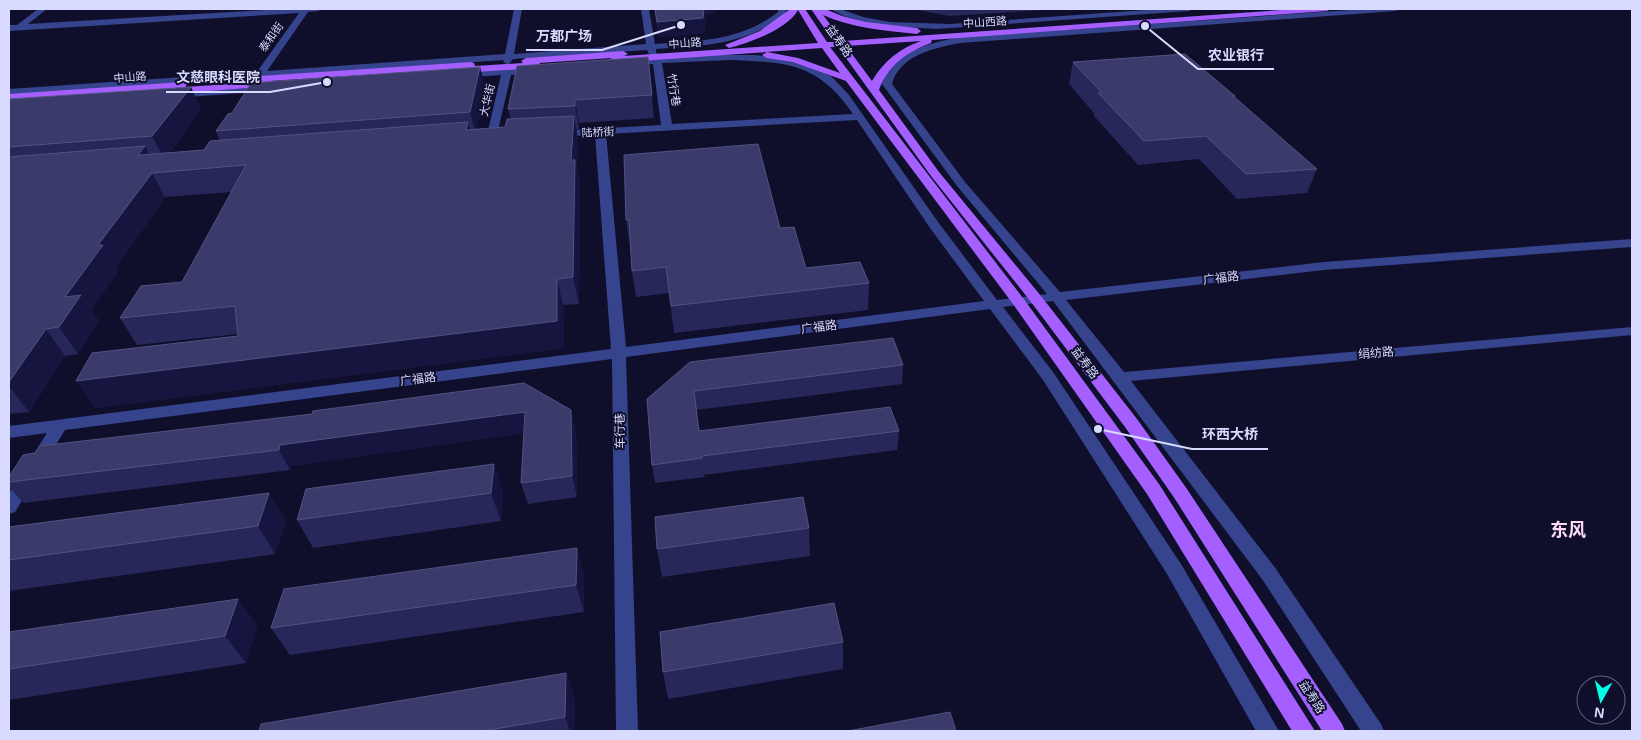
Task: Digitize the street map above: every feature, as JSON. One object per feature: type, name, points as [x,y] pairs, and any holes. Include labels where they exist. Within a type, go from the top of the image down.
[{"type":"main road","points":[[718,49],[756,37],[782,21],[794,9]]},
{"type":"main road","name":"益寿路","points":[[801,9],[874,89],[935,174],[1036,299],[1131,423],[1182,494],[1334,731]]},
{"type":"main road","points":[[817,9],[839,17],[898,30],[934,32]]},
{"type":"main road","name":"益寿路","points":[[817,9],[849,78],[1018,301],[1153,489],[1304,731]]},
{"type":"main road","name":"中山西路","points":[[831,42],[934,32],[1249,9]]},
{"type":"main road","name":"中山西路","points":[[831,42],[944,37],[1327,9]]},
{"type":"main road","points":[[874,89],[876,78],[882,69],[918,44],[944,37]]},
{"type":"main road","name":"中山路","points":[[654,54],[831,42]]},
{"type":"main road","points":[[718,49],[771,56],[804,63],[849,78]]},
{"type":"main road","name":"中山路","points":[[9,97],[253,85]]},
{"type":"main road","name":"中山路","points":[[9,102],[253,85]]},
{"type":"street","points":[[9,35],[13,28],[43,9]]},
{"type":"street","name":"泰和街","points":[[253,85],[306,9]]},
{"type":"street","points":[[13,28],[318,9]]},
{"type":"street","name":"大华街","points":[[491,139],[508,65],[518,9]]},
{"type":"street","name":"竹行巷","points":[[644,9],[667,128]]},
{"type":"street","points":[[9,92],[253,85],[654,54],[737,38],[775,18],[782,13],[782,9]]},
{"type":"street","points":[[834,9],[845,14],[905,26],[942,27],[1190,9]]},
{"type":"street","points":[[1373,731],[1269,574],[1120,377],[1057,297],[961,184],[887,84],[888,76],[893,69],[922,49],[960,40],[1396,9]]},
{"type":"street","points":[[66,103],[253,85],[654,54],[743,57],[791,63],[822,75],[833,82],[934,225],[1048,376],[1174,569],[1268,731]]},
{"type":"street","name":"陆桥街","points":[[541,135],[859,117]]},
{"type":"street","name":"车行巷","points":[[600,131],[618,353],[627,731]]},
{"type":"street","name":"广福路","points":[[9,432],[1018,301],[1324,266],[1632,243]]},
{"type":"street","name":"绢纺路","points":[[1120,377],[1632,331]]},
{"type":"street","points":[[9,507],[60,426]]},
{"type":"building","points":[[655,9],[704,9],[703,18],[657,22]]},
{"type":"building","points":[[1185,54],[1317,169],[1246,174],[1206,136],[1144,141],[1098,93],[1102,93],[1073,62]]},
{"type":"building","points":[[648,57],[652,95],[575,100],[575,106],[508,109],[517,66]]},
{"type":"building","points":[[480,67],[470,112],[216,131],[228,114],[232,113],[251,83]]},
{"type":"building","points":[[191,87],[152,136],[9,147],[9,99]]},
{"type":"building","points":[[574,116],[571,160],[575,160],[573,277],[557,279],[557,321],[76,381],[92,353],[238,336],[235,306],[120,318],[141,286],[182,282],[246,165],[152,173],[98,245],[103,245],[65,297],[81,295],[59,327],[46,329],[9,382],[9,157],[145,146],[138,155],[140,155],[204,150],[210,141],[468,122],[466,130],[505,127],[507,119]]},
{"type":"building","points":[[758,144],[780,228],[794,227],[806,268],[860,262],[869,283],[671,306],[666,267],[632,271],[629,220],[626,220],[624,155]]},
{"type":"building","points":[[893,338],[903,365],[694,391],[699,431],[890,407],[899,431],[702,456],[702,458],[652,465],[647,399],[690,362]]},
{"type":"building","points":[[524,383],[571,410],[572,476],[521,483],[525,412],[280,445],[279,450],[9,482],[9,477],[23,455],[35,453],[40,446],[312,414],[313,411]]},
{"type":"building","points":[[494,464],[491,493],[297,520],[306,489]]},
{"type":"building","points":[[269,493],[258,526],[9,560],[9,527]]},
{"type":"building","points":[[803,497],[809,528],[657,549],[655,517]]},
{"type":"building","points":[[577,548],[576,585],[271,628],[284,589]]},
{"type":"building","points":[[238,599],[225,636],[9,669],[9,632]]},
{"type":"building","points":[[834,603],[843,642],[663,672],[660,632]]},
{"type":"building","points":[[566,673],[565,717],[483,731],[259,731],[261,724]]},
{"type":"building","points":[[950,712],[956,731],[848,731]]},
{"type":"place","name":"万都广场","points":[[681,25]]},
{"type":"place","name":"农业银行","points":[[1145,26]]},
{"type":"place","name":"文慈眼科医院","points":[[327,82]]},
{"type":"place","name":"环西大桥","points":[[1098,429]]},
{"type":"district","name":"东风","points":[[1568,530]]}]
